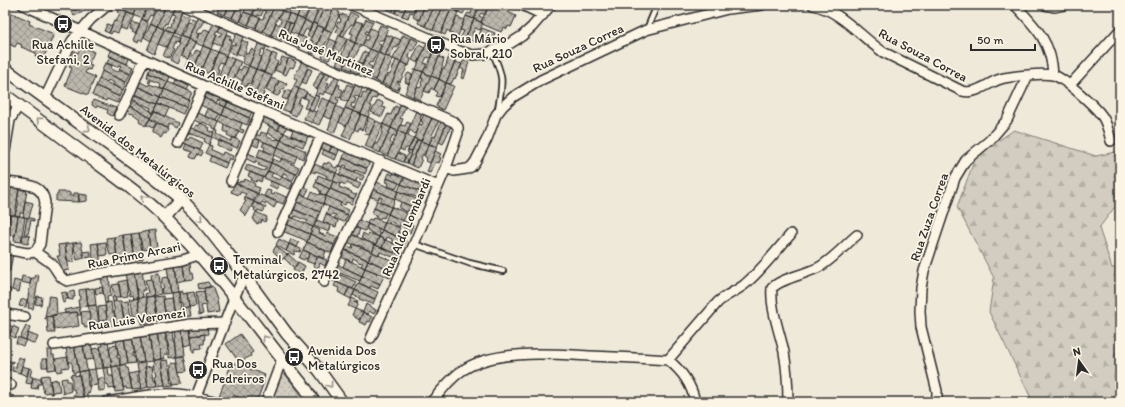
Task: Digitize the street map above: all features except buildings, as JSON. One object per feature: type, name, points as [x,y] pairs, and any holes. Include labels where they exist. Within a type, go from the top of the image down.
[{"type":"street","name":"Rua Achille Stefani","points":[[23,5],[204,86],[438,186]]},
{"type":"street","points":[[46,98],[72,41],[97,8],[108,5]]},
{"type":"street","name":"Rua José Martinez","points":[[184,5],[456,124]]},
{"type":"street","points":[[352,5],[459,51],[474,55],[485,54],[511,43],[522,36],[551,5]]},
{"type":"street","points":[[522,5],[543,15]]},
{"type":"street","name":"Rua Souza Correa","points":[[446,168],[454,171],[462,171],[471,166],[475,162],[487,138],[496,115],[513,97],[534,83],[584,58],[646,30],[728,9],[762,5]]},
{"type":"street","name":"Rua Souza Correa","points":[[813,5],[826,9],[839,16],[883,52],[968,93],[1003,78],[1028,75],[1053,75]]},
{"type":"street","points":[[1015,5],[1038,29],[1046,43],[1052,60],[1053,75],[1070,85],[1102,115],[1107,125],[1111,141]]},
{"type":"street","points":[[1046,5],[1055,7],[1064,5]]},
{"type":"street","points":[[1070,85],[1120,30]]},
{"type":"street","points":[[119,115],[134,85],[144,59]]},
{"type":"street","name":"Avenida dos Metalúrgicos","points":[[5,69],[152,176],[181,199],[203,222],[287,334],[319,370],[342,402]]},
{"type":"street","name":"Rua Zuza Correa","points":[[934,402],[938,397],[922,333],[920,310],[921,288],[924,271],[955,178],[960,168],[966,160],[998,132],[1007,120],[1028,75]]},
{"type":"street","points":[[178,143],[204,86]]},
{"type":"street","points":[[5,95],[116,177],[165,217],[234,298],[306,389],[314,402]]},
{"type":"street","points":[[5,151],[8,120],[18,105]]},
{"type":"street","points":[[230,181],[261,110]]},
{"type":"street","name":"Rua Aldo Lombardi","points":[[370,338],[414,244],[446,168],[458,133],[456,124]]},
{"type":"street","points":[[278,232],[321,136]]},
{"type":"street","points":[[324,282],[381,161]]},
{"type":"street","points":[[5,182],[36,187],[44,197],[45,203],[40,244],[35,252],[28,253],[5,249]]},
{"type":"street","points":[[165,217],[181,199]]},
{"type":"street","points":[[668,360],[718,302],[743,285],[759,271],[791,234]]},
{"type":"street","points":[[788,402],[787,370],[775,316],[771,293],[772,288],[779,283],[821,266],[830,260],[856,234]]},
{"type":"street","name":"Rua Primo Arcari","points":[[35,252],[52,265],[64,280],[75,280],[97,274],[183,260],[198,255]]},
{"type":"street","points":[[196,399],[224,323],[244,276]]},
{"type":"street","points":[[5,314],[25,317]]},
{"type":"street","name":"Rua Luis Veronezi","points":[[54,345],[191,324],[224,323]]},
{"type":"street","points":[[432,402],[445,386],[464,369],[485,360],[523,354],[555,354],[668,360],[681,372],[692,391],[695,402]]},
{"type":"street","points":[[266,402],[282,359]]},
{"type":"street","points":[[106,402],[177,393],[196,399],[218,402]]},
{"type":"lane","points":[[646,30],[657,5]]},
{"type":"lane","points":[[492,51],[502,76],[502,86],[496,115]]},
{"type":"lane","points":[[414,244],[469,263],[503,271]]},
{"type":"green space","points":[[1014,130],[1096,156],[1120,151],[1120,207],[1114,208],[1099,228],[1112,268],[1120,268],[1120,402],[1033,402],[989,312],[994,278],[957,207],[976,156]]},
{"type":"green space","points":[[281,372],[285,374],[306,402],[269,402]]},
{"type":"place","name":"Rua Achille Stefani, 2","points":[[63,24]]},
{"type":"place","name":"Rua Mário Sobral, 210","points":[[436,45]]},
{"type":"place","name":"Terminal Metalúrgicos, 2742","points":[[219,266]]},
{"type":"place","name":"Avenida Dos Metalúrgicos","points":[[294,357]]},
{"type":"place","name":"Rua Dos Pedreiros","points":[[198,370]]}]
